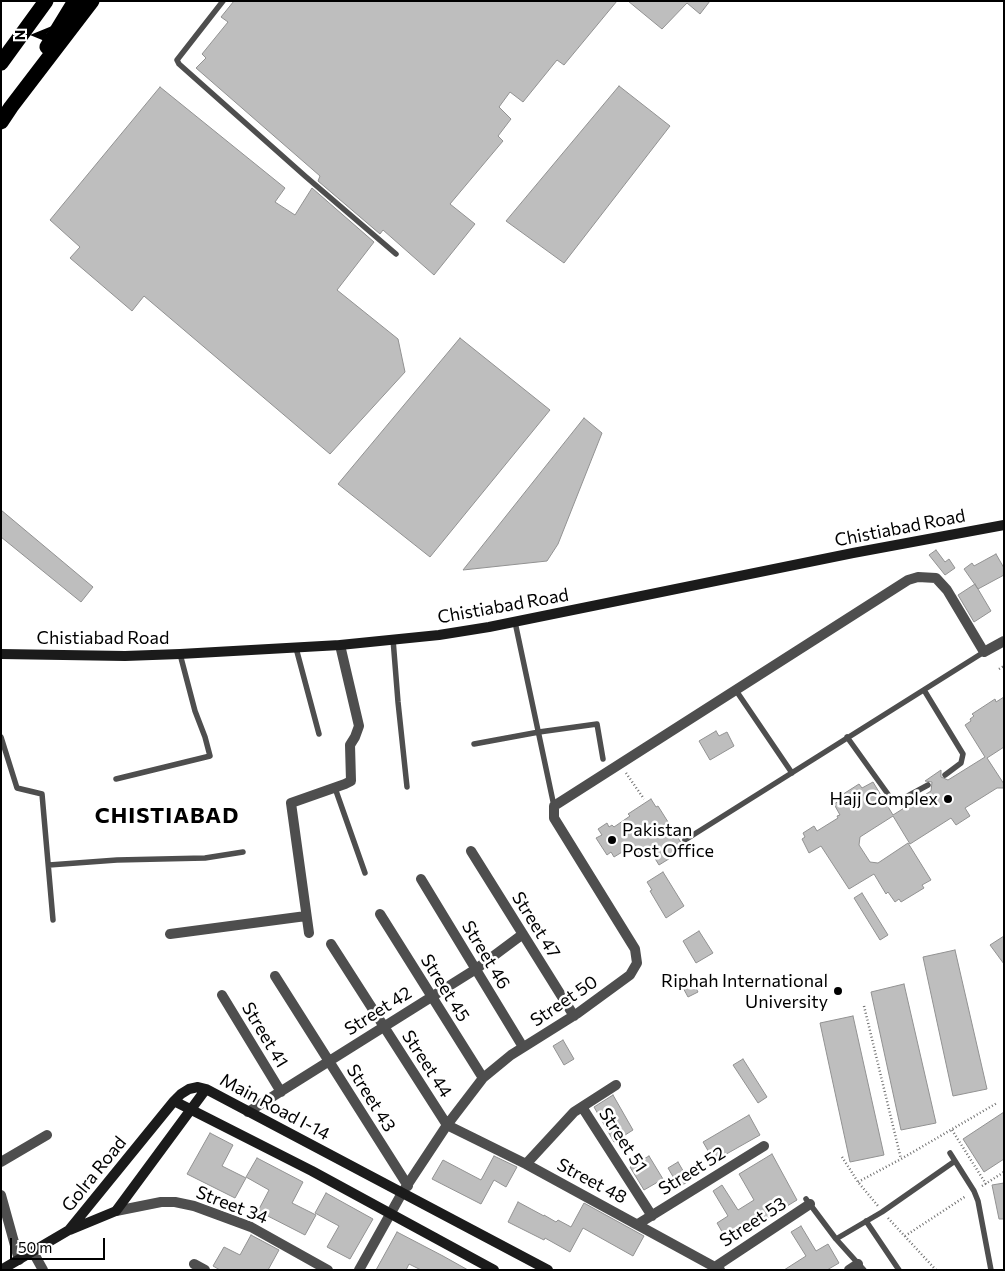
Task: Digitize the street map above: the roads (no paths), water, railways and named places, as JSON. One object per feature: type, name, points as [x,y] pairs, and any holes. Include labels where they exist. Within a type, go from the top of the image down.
[{"type":"highway","points":[[1,63],[37,1]]},
{"type":"highway","points":[[1,63],[46,1]]},
{"type":"highway","points":[[1,122],[75,1]]},
{"type":"highway","points":[[11,107],[92,1]]},
{"type":"main road","name":"Chistiabad Road","points":[[1,654],[124,656],[180,654],[296,648],[440,635],[515,622],[1004,524]]},
{"type":"main road","name":"Main Road I-14","points":[[174,1101],[189,1089],[198,1087],[206,1089],[248,1112],[405,1190],[548,1270]]},
{"type":"main road","points":[[69,1230],[116,1211],[206,1089]]},
{"type":"main road","points":[[174,1101],[312,1171],[494,1270]]},
{"type":"main road","name":"Golra Road","points":[[1,1270],[69,1230],[174,1101]]},
{"type":"street","points":[[554,806],[908,580],[918,577],[936,578],[948,590],[984,652],[1004,641]]},
{"type":"street","points":[[309,933],[291,803],[351,781],[350,744],[356,737],[359,726],[340,644]]},
{"type":"street","name":"Street 50","points":[[359,1270],[390,1214],[447,1124],[483,1078],[511,1055],[574,1016],[630,975],[637,963],[635,949],[554,818],[554,806]]},
{"type":"street","name":"Street 47","points":[[471,851],[574,1016]]},
{"type":"street","name":"Street 46","points":[[421,879],[523,1047]]},
{"type":"street","name":"Street 45","points":[[380,914],[483,1078]]},
{"type":"street","points":[[170,934],[306,916]]},
{"type":"street","name":"Street 42","points":[[248,1112],[476,969],[523,934]]},
{"type":"street","name":"Street 44","points":[[332,944],[383,1027],[447,1124]]},
{"type":"street","name":"Street 43","points":[[275,976],[329,1062],[405,1190]]},
{"type":"street","name":"Street 41","points":[[222,995],[281,1092]]},
{"type":"street","points":[[526,1164],[574,1112],[616,1085]]},
{"type":"street","name":"Street 51","points":[[582,1107],[652,1216]]},
{"type":"street","name":"Street 48","points":[[447,1124],[638,1224],[701,1266],[717,1268]]},
{"type":"street","points":[[1,1162],[47,1135]]},
{"type":"street","name":"Street 52","points":[[638,1224],[764,1146]]},
{"type":"street","points":[[1,1196],[19,1260]]},
{"type":"street","name":"Street 34","points":[[116,1211],[161,1202],[174,1202],[194,1206],[251,1227],[328,1270]]},
{"type":"street","name":"Street 53","points":[[717,1268],[808,1202]]},
{"type":"street","points":[[33,1252],[43,1270]]},
{"type":"street","points":[[194,1264],[204,1270]]},
{"type":"street","points":[[848,1270],[861,1267]]},
{"type":"lane","points":[[223,1],[178,60],[178,64],[396,254]]},
{"type":"lane","points":[[515,622],[554,806]]},
{"type":"lane","points":[[393,640],[407,787]]},
{"type":"lane","points":[[296,648],[319,734]]},
{"type":"lane","points":[[685,840],[984,652]]},
{"type":"lane","points":[[116,779],[210,756],[190,694],[180,654]]},
{"type":"lane","points":[[735,689],[792,773]]},
{"type":"lane","points":[[924,690],[963,754],[961,763],[945,776]]},
{"type":"lane","points":[[474,744],[597,724],[603,759]]},
{"type":"lane","points":[[1,737],[17,788],[42,794],[53,920]]},
{"type":"lane","points":[[847,737],[890,798],[899,800],[928,785]]},
{"type":"lane","points":[[335,788],[365,872]]},
{"type":"lane","points":[[49,865],[117,860],[205,858],[243,852]]},
{"type":"lane","points":[[950,1152],[978,1201],[991,1270]]},
{"type":"lane","points":[[836,1239],[882,1212],[955,1161]]},
{"type":"lane","points":[[808,1202],[836,1239],[861,1267]]},
{"type":"lane","points":[[866,1221],[899,1270]]},
{"type":"place","name":"Hajj Complex","points":[[948,799]]},
{"type":"place","name":"Pakistan Post Office","points":[[612,840]]},
{"type":"place","name":"Riphah International University","points":[[838,991]]},
{"type":"district","name":"CHISTIABAD","points":[[167,816]]}]
